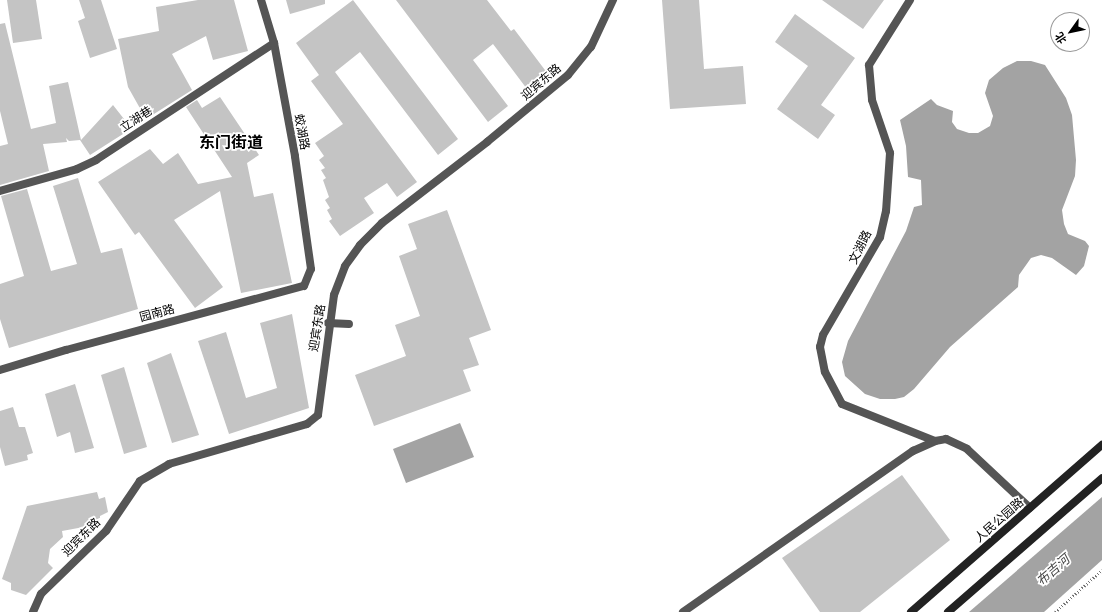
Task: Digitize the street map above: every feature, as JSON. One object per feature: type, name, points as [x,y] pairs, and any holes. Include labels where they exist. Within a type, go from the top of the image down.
[{"type":"main road","name":"人民公园路","points":[[911,612],[1102,445]]},
{"type":"main road","points":[[948,612],[1102,478]]},
{"type":"street","name":"蛟湖路","points":[[261,0],[274,43],[295,156],[312,270]]},
{"type":"street","name":"迎宾东路","points":[[33,612],[41,594],[106,531],[140,481],[169,464],[308,424],[318,415],[328,323],[334,295],[345,266],[360,245],[382,223],[487,142],[568,75],[591,47],[612,0]]},
{"type":"street","name":"文湖路","points":[[910,0],[869,65],[872,100],[890,153],[886,211],[880,237],[823,335],[820,347],[825,372],[842,404],[935,441]]},
{"type":"street","name":"立湖巷","points":[[0,191],[77,169],[96,160],[274,43]]},
{"type":"street","name":"园南路","points":[[0,370],[66,350],[304,286],[312,270]]},
{"type":"street","points":[[328,323],[349,324]]},
{"type":"street","points":[[683,612],[913,451],[935,441],[946,439],[967,449],[1030,508]]},
{"type":"path","points":[[1055,612],[1102,570]]},
{"type":"water","points":[[1017,61],[1031,61],[1045,65],[1066,98],[1072,115],[1076,160],[1075,176],[1062,210],[1064,224],[1068,234],[1085,241],[1089,246],[1084,266],[1076,275],[1052,258],[1041,255],[1031,258],[1019,275],[1018,287],[950,347],[914,389],[904,397],[895,399],[880,399],[865,394],[845,376],[842,362],[848,341],[906,231],[914,207],[922,205],[921,180],[908,177],[906,146],[900,120],[931,99],[937,105],[953,111],[952,122],[957,129],[969,133],[978,133],[990,126],[993,116],[985,93],[989,80],[1003,68]]},
{"type":"water","points":[[460,423],[474,457],[406,483],[393,449]]},
{"type":"water","name":"布吉河","points":[[1102,497],[1102,560],[1044,612],[969,612]]},
{"type":"building","points":[[7,0],[36,0],[42,39],[13,43]]},
{"type":"building","points":[[79,0],[101,0],[117,49],[90,58],[78,21],[85,18]]},
{"type":"building","points":[[198,0],[234,0],[248,51],[213,60],[206,36],[172,54],[192,90],[146,119],[128,87],[118,39],[159,31],[156,7]]},
{"type":"building","points":[[286,0],[325,0],[325,4],[290,14]]},
{"type":"building","points":[[353,0],[458,139],[438,155],[360,52],[335,72],[417,182],[397,197],[387,183],[364,198],[374,213],[340,236],[329,221],[332,219],[327,210],[330,208],[325,200],[329,197],[323,180],[326,178],[321,170],[325,168],[319,160],[324,156],[315,143],[343,124],[311,81],[319,75],[296,43]]},
{"type":"building","points":[[396,0],[487,0],[511,31],[514,29],[551,78],[530,93],[493,44],[473,60],[508,106],[488,122]]},
{"type":"building","points":[[662,0],[699,0],[704,69],[743,66],[746,104],[670,109]]},
{"type":"building","points":[[822,0],[884,0],[863,29]]},
{"type":"building","points":[[795,14],[855,58],[821,105],[835,115],[818,139],[777,109],[808,66],[775,42]]},
{"type":"building","points":[[5,23],[31,129],[56,123],[49,86],[68,82],[81,140],[113,105],[124,119],[119,124],[123,134],[90,155],[80,140],[69,141],[66,138],[67,142],[43,144],[49,171],[0,185],[0,146],[8,144],[0,111],[0,24]]},
{"type":"building","points":[[220,97],[259,155],[247,163],[254,197],[273,193],[292,283],[241,293],[220,191],[174,220],[223,287],[195,308],[139,232],[135,235],[98,182],[150,149],[163,164],[178,153],[198,184],[232,177],[186,107],[197,100],[202,108]]},
{"type":"building","points":[[78,178],[101,253],[122,248],[138,309],[9,348],[0,319],[0,284],[24,276],[1,196],[27,189],[51,271],[77,264],[53,186]]},
{"type":"building","points":[[447,210],[491,330],[469,338],[479,365],[463,370],[471,391],[374,426],[355,375],[406,356],[395,325],[420,316],[399,256],[417,249],[408,224]]},
{"type":"building","points":[[292,314],[309,408],[229,434],[198,341],[226,332],[246,398],[277,388],[260,323]]},
{"type":"building","points":[[171,353],[199,435],[172,443],[147,363]]},
{"type":"building","points":[[124,367],[147,447],[124,454],[101,375]]},
{"type":"building","points":[[75,384],[94,448],[75,453],[70,432],[57,437],[45,394]]},
{"type":"building","points":[[13,407],[19,427],[25,427],[33,453],[27,455],[28,460],[5,466],[0,447],[0,411]]},
{"type":"building","points":[[902,475],[950,540],[860,612],[820,612],[782,558]]},
{"type":"building","points":[[97,492],[99,499],[105,497],[108,512],[100,516],[100,524],[62,531],[63,537],[50,549],[48,563],[53,568],[26,595],[11,590],[11,583],[2,579],[27,506]]},
{"type":"district","name":"东门街道","points":[[231,142]]}]
